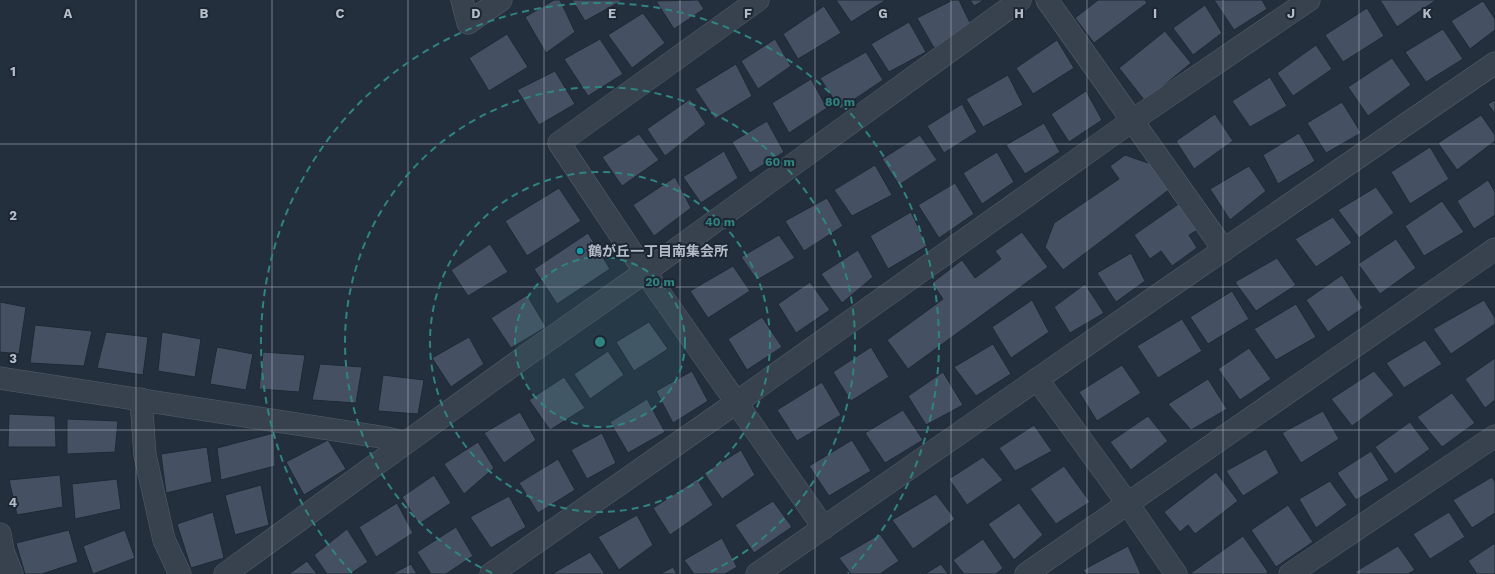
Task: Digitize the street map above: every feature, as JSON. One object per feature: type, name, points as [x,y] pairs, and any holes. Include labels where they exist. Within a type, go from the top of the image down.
[{"type":"street","points":[[462,0],[468,23],[501,0]]},
{"type":"street","points":[[758,0],[559,143],[645,272],[824,528]]},
{"type":"street","points":[[225,574],[1020,0]]},
{"type":"street","points":[[1047,0],[1224,250]]},
{"type":"street","points":[[492,574],[737,402],[1133,120],[1309,0]]},
{"type":"street","points":[[757,574],[1037,379],[1495,64]]},
{"type":"street","points":[[1026,574],[1495,249]]},
{"type":"street","points":[[0,378],[387,438],[405,443]]},
{"type":"street","points":[[1037,379],[1128,504],[1176,574]]},
{"type":"street","points":[[141,400],[145,455],[150,478],[164,540],[180,574]]},
{"type":"street","points":[[1290,574],[1495,436]]},
{"type":"street","points":[[0,534],[3,551],[12,574]]},
{"type":"building","points":[[554,0],[560,0],[575,32],[546,53],[525,17]]},
{"type":"building","points":[[572,0],[623,0],[585,21]]},
{"type":"building","points":[[698,0],[704,9],[674,29],[656,1]]},
{"type":"building","points":[[836,0],[886,0],[851,22]]},
{"type":"building","points":[[953,0],[959,0],[973,29],[934,48],[917,18]]},
{"type":"building","points":[[970,0],[984,0],[974,6]]},
{"type":"building","points":[[1098,0],[1145,0],[1147,3],[1094,43],[1075,18]]},
{"type":"building","points":[[1214,0],[1262,0],[1267,9],[1234,30]]},
{"type":"building","points":[[1380,0],[1436,0],[1397,27]]},
{"type":"building","points":[[1483,1],[1495,19],[1495,30],[1470,49],[1451,21]]},
{"type":"building","points":[[1205,5],[1222,33],[1193,55],[1173,28]]},
{"type":"building","points":[[824,6],[841,33],[798,59],[783,34]]},
{"type":"building","points":[[1367,8],[1384,36],[1343,62],[1325,35]]},
{"type":"building","points":[[643,13],[665,43],[632,68],[608,35]]},
{"type":"building","points":[[909,22],[926,52],[889,72],[871,44]]},
{"type":"building","points":[[1443,29],[1463,59],[1426,82],[1405,52]]},
{"type":"building","points":[[1165,31],[1191,63],[1145,101],[1119,68]]},
{"type":"building","points":[[507,34],[528,67],[489,91],[469,58]]},
{"type":"building","points":[[600,39],[623,74],[588,96],[564,59]]},
{"type":"building","points":[[775,39],[791,66],[758,89],[741,61]]},
{"type":"building","points":[[1057,40],[1074,68],[1033,94],[1016,68]]},
{"type":"building","points":[[1316,45],[1332,69],[1293,96],[1277,73]]},
{"type":"building","points":[[866,52],[883,80],[840,109],[820,78]]},
{"type":"building","points":[[1392,58],[1411,85],[1368,116],[1348,87]]},
{"type":"building","points":[[736,64],[752,96],[715,119],[695,89]]},
{"type":"building","points":[[555,71],[575,104],[539,125],[517,90]]},
{"type":"building","points":[[1008,75],[1023,105],[983,127],[966,99]]},
{"type":"building","points":[[1270,77],[1287,106],[1250,127],[1232,101]]},
{"type":"building","points":[[811,79],[827,108],[789,133],[772,103]]},
{"type":"building","points":[[1086,91],[1102,120],[1069,142],[1051,114]]},
{"type":"building","points":[[690,99],[706,124],[665,156],[647,129]]},
{"type":"building","points":[[1495,100],[1495,114],[1488,104]]},
{"type":"building","points":[[1342,102],[1361,133],[1326,153],[1307,123]]},
{"type":"building","points":[[962,104],[977,132],[944,153],[927,126]]},
{"type":"building","points":[[1215,114],[1233,141],[1194,169],[1176,141]]},
{"type":"building","points":[[1481,115],[1495,135],[1495,141],[1457,170],[1438,143]]},
{"type":"building","points":[[767,121],[784,152],[750,173],[732,142]]},
{"type":"building","points":[[1044,123],[1060,152],[1025,174],[1006,145]]},
{"type":"building","points":[[1299,133],[1315,161],[1278,184],[1263,155]]},
{"type":"building","points":[[639,134],[659,160],[622,186],[602,157]]},
{"type":"building","points":[[920,135],[937,160],[899,185],[882,159]]},
{"type":"building","points":[[1430,147],[1449,179],[1410,204],[1391,172]]},
{"type":"building","points":[[724,151],[738,178],[701,203],[683,177]]},
{"type":"building","points":[[997,152],[1014,182],[982,204],[963,173]]},
{"type":"building","points":[[1125,155],[1151,164],[1170,189],[1063,270],[1045,247],[1054,223],[1119,179],[1110,166]]},
{"type":"building","points":[[875,165],[892,195],[852,216],[834,190]]},
{"type":"building","points":[[1249,166],[1266,191],[1230,220],[1210,189]]},
{"type":"building","points":[[675,177],[691,208],[654,236],[633,205]]},
{"type":"building","points":[[1488,180],[1495,192],[1495,215],[1474,229],[1457,201]]},
{"type":"building","points":[[955,183],[974,214],[939,238],[918,205]]},
{"type":"building","points":[[1376,187],[1394,213],[1359,238],[1338,210]]},
{"type":"building","points":[[559,188],[581,221],[527,256],[505,221]]},
{"type":"building","points":[[827,198],[843,226],[804,251],[785,221]]},
{"type":"building","points":[[1442,201],[1464,232],[1424,256],[1405,226]]},
{"type":"building","points":[[1180,203],[1199,229],[1189,235],[1197,248],[1172,266],[1161,251],[1150,259],[1134,235]]},
{"type":"building","points":[[911,212],[927,246],[888,269],[870,236]]},
{"type":"building","points":[[1333,217],[1352,243],[1316,267],[1295,239]]},
{"type":"building","points":[[1022,232],[1048,267],[908,369],[887,340],[943,299],[932,283],[962,260],[975,278],[1001,259],[995,251]]},
{"type":"building","name":"鶴が丘一丁目南集会所","points":[[588,233],[610,269],[557,304],[534,269]]},
{"type":"building","points":[[779,235],[795,258],[757,280],[741,257]]},
{"type":"building","points":[[1396,239],[1416,268],[1380,294],[1358,264]]},
{"type":"building","points":[[490,244],[508,272],[468,296],[451,270]]},
{"type":"building","points":[[858,250],[873,277],[842,303],[821,274]]},
{"type":"building","points":[[1131,253],[1145,281],[1116,302],[1097,273]]},
{"type":"building","points":[[1277,258],[1296,285],[1256,311],[1235,282]]},
{"type":"building","points":[[733,266],[750,291],[708,318],[690,291]]},
{"type":"building","points":[[1342,275],[1363,308],[1328,332],[1306,300]]},
{"type":"building","points":[[810,282],[830,310],[796,333],[778,304]]},
{"type":"building","points":[[1085,284],[1104,313],[1070,333],[1054,307]]},
{"type":"building","points":[[1232,291],[1249,319],[1208,344],[1190,317]]},
{"type":"building","points":[[527,295],[546,327],[511,348],[491,318]]},
{"type":"building","points":[[1032,300],[1049,332],[1011,358],[992,327]]},
{"type":"building","points":[[1484,300],[1495,318],[1495,324],[1451,354],[1433,329]]},
{"type":"building","points":[[0,302],[26,307],[19,354],[0,352]]},
{"type":"building","points":[[1296,304],[1316,337],[1276,360],[1254,329]]},
{"type":"building","points":[[762,317],[782,347],[747,370],[728,339]]},
{"type":"building","points":[[1182,319],[1202,351],[1158,378],[1137,346]]},
{"type":"building","points":[[649,322],[668,349],[634,371],[616,342]]},
{"type":"building","points":[[35,325],[92,331],[84,366],[30,363]]},
{"type":"building","points":[[106,332],[148,337],[143,375],[97,368]]},
{"type":"building","points":[[162,332],[201,339],[195,377],[158,371]]},
{"type":"building","points":[[469,337],[484,364],[451,387],[432,358]]},
{"type":"building","points":[[1425,340],[1442,364],[1404,388],[1386,363]]},
{"type":"building","points":[[993,344],[1011,374],[976,396],[954,367]]},
{"type":"building","points":[[217,347],[253,354],[246,390],[210,384]]},
{"type":"building","points":[[871,347],[889,377],[851,401],[833,372]]},
{"type":"building","points":[[1249,348],[1271,379],[1240,400],[1218,369]]},
{"type":"building","points":[[608,351],[624,375],[590,399],[574,374]]},
{"type":"building","points":[[263,352],[305,355],[299,392],[259,389]]},
{"type":"building","points":[[1495,358],[1495,400],[1485,408],[1465,379]]},
{"type":"building","points":[[320,364],[362,367],[356,403],[312,400]]},
{"type":"building","points":[[1122,365],[1141,393],[1097,421],[1079,392]]},
{"type":"building","points":[[692,371],[708,401],[673,423],[656,391]]},
{"type":"building","points":[[1374,371],[1394,395],[1352,426],[1331,399]]},
{"type":"building","points":[[943,372],[963,405],[926,425],[908,396]]},
{"type":"building","points":[[383,375],[424,380],[418,414],[378,411]]},
{"type":"building","points":[[564,377],[585,408],[550,430],[529,400]]},
{"type":"building","points":[[1208,379],[1227,409],[1191,430],[1168,404]]},
{"type":"building","points":[[822,382],[841,415],[797,441],[777,410]]},
{"type":"building","points":[[1452,393],[1475,423],[1442,447],[1417,417]]},
{"type":"building","points":[[647,399],[665,432],[628,453],[610,422]]},
{"type":"building","points":[[903,410],[923,440],[885,463],[865,433]]},
{"type":"building","points":[[1323,411],[1339,439],[1301,463],[1282,433]]},
{"type":"building","points":[[520,412],[536,440],[504,463],[484,433]]},
{"type":"building","points":[[9,414],[55,416],[56,447],[8,447]]},
{"type":"building","points":[[1148,416],[1168,441],[1131,470],[1110,442]]},
{"type":"building","points":[[67,419],[118,421],[115,452],[67,454]]},
{"type":"building","points":[[1410,422],[1430,449],[1395,474],[1375,447]]},
{"type":"building","points":[[1034,425],[1052,451],[1015,471],[999,448]]},
{"type":"building","points":[[274,433],[275,466],[221,480],[217,448]]},
{"type":"building","points":[[602,433],[616,463],[587,479],[571,450]]},
{"type":"building","points":[[328,440],[346,469],[304,495],[286,462]]},
{"type":"building","points":[[852,440],[871,471],[829,496],[809,466]]},
{"type":"building","points":[[478,442],[494,468],[464,494],[444,464]]},
{"type":"building","points":[[207,447],[212,482],[166,493],[161,454]]},
{"type":"building","points":[[1266,449],[1279,473],[1243,496],[1226,471]]},
{"type":"building","points":[[741,450],[755,475],[722,499],[704,473]]},
{"type":"building","points":[[1371,451],[1389,480],[1356,500],[1337,473]]},
{"type":"building","points":[[983,457],[1003,480],[967,505],[949,479]]},
{"type":"building","points":[[558,459],[575,490],[538,513],[519,483]]},
{"type":"building","points":[[1064,466],[1090,502],[1056,524],[1030,489]]},
{"type":"building","points":[[1216,472],[1238,501],[1195,534],[1188,525],[1180,532],[1164,512]]},
{"type":"building","points":[[60,475],[63,507],[17,515],[9,480]]},
{"type":"building","points":[[434,475],[451,503],[419,524],[402,497]]},
{"type":"building","points":[[1492,477],[1495,482],[1495,513],[1472,528],[1453,500]]},
{"type":"building","points":[[117,479],[121,509],[75,519],[72,484]]},
{"type":"building","points":[[697,479],[713,505],[670,535],[653,508]]},
{"type":"building","points":[[1330,481],[1347,505],[1316,528],[1299,499]]},
{"type":"building","points":[[261,485],[269,525],[235,535],[225,495]]},
{"type":"building","points":[[936,494],[955,519],[913,549],[892,520]]},
{"type":"building","points":[[509,496],[526,527],[491,548],[470,517]]},
{"type":"building","points":[[773,501],[792,527],[754,553],[735,525]]},
{"type":"building","points":[[397,503],[413,533],[376,557],[359,527]]},
{"type":"building","points":[[1019,503],[1043,535],[1014,560],[988,524]]},
{"type":"building","points":[[1288,505],[1313,542],[1276,567],[1251,530]]},
{"type":"building","points":[[213,512],[224,558],[191,568],[177,524]]},
{"type":"building","points":[[1449,512],[1465,537],[1430,559],[1413,534]]},
{"type":"building","points":[[637,515],[653,545],[619,570],[598,537]]},
{"type":"building","points":[[456,527],[473,556],[446,574],[431,574],[417,552]]},
{"type":"building","points":[[347,529],[368,562],[350,574],[327,574],[314,555]]},
{"type":"building","points":[[69,530],[78,562],[42,574],[25,574],[16,543]]},
{"type":"building","points":[[125,530],[135,558],[93,574],[83,546]]},
{"type":"building","points":[[880,534],[899,561],[880,574],[851,574],[839,558]]},
{"type":"building","points":[[1243,536],[1268,572],[1266,574],[1191,574],[1191,573]]},
{"type":"building","points":[[722,538],[737,567],[725,574],[694,574],[684,560]]},
{"type":"building","points":[[983,539],[1003,568],[996,574],[964,574],[953,560]]},
{"type":"building","points":[[1495,543],[1495,574],[1477,574],[1468,561]]},
{"type":"building","points":[[1128,546],[1141,574],[1086,574],[1083,570]]},
{"type":"building","points":[[1398,546],[1415,570],[1408,574],[1357,574],[1355,572]]},
{"type":"building","points":[[590,552],[605,574],[552,574]]},
{"type":"building","points":[[307,561],[317,574],[289,574]]},
{"type":"building","points":[[411,564],[417,574],[392,574]]},
{"type":"building","points":[[941,564],[948,574],[925,574]]},
{"type":"building","points":[[673,567],[677,574],[660,574]]},
{"type":"place","name":"鶴が丘一丁目南集会所","points":[[580,251]]}]
